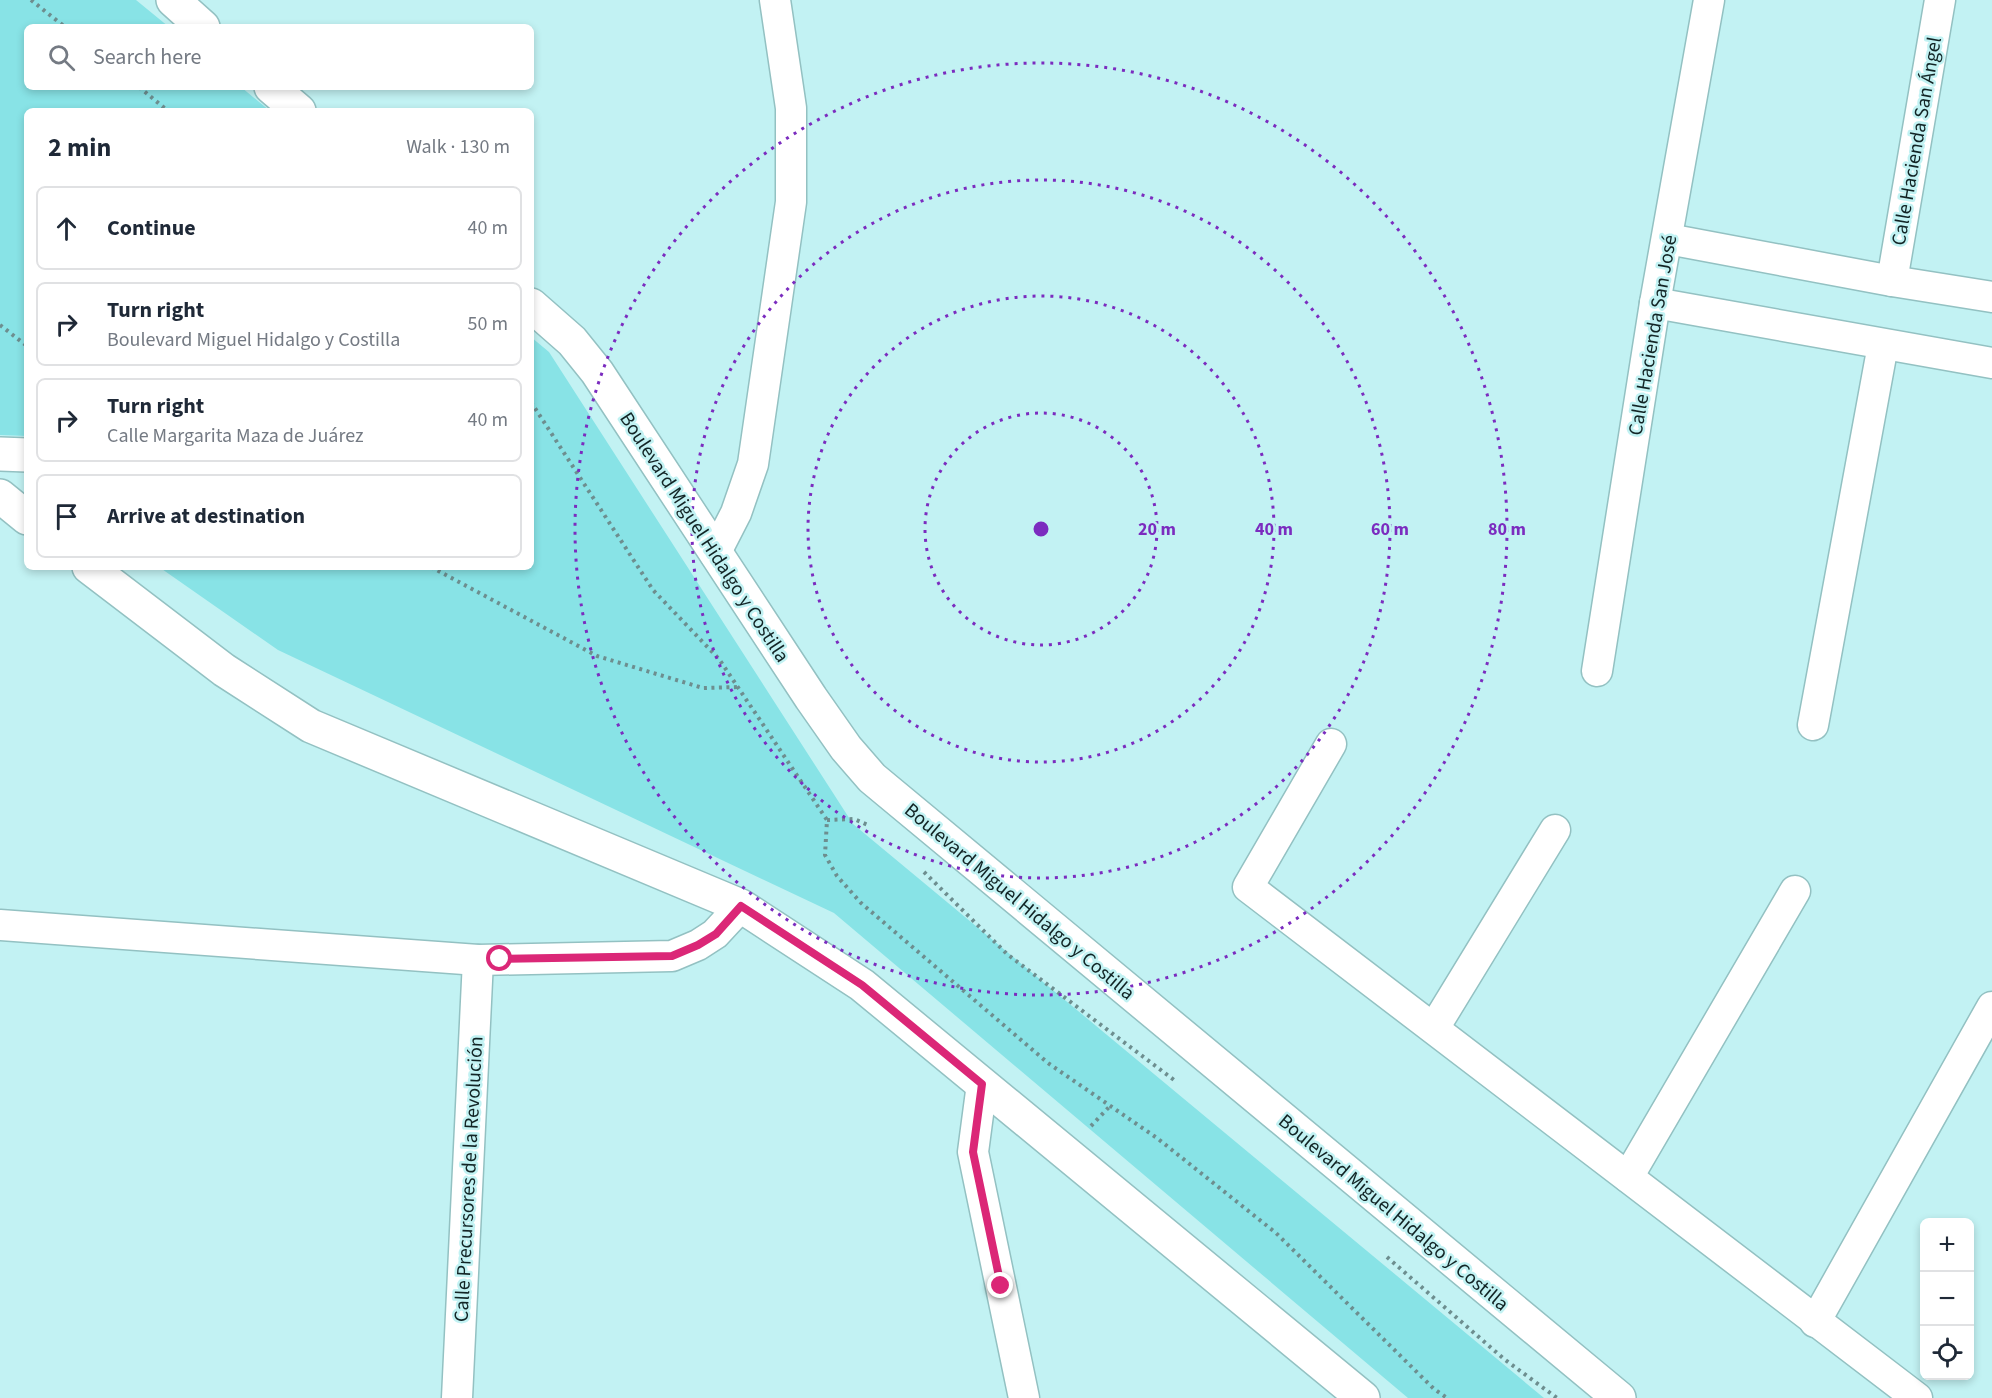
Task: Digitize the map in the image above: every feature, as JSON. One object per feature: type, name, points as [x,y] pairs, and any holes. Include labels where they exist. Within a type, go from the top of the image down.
[{"type":"street","points":[[173,0],[200,24]]},
{"type":"street","points":[[715,554],[736,513],[753,464],[791,202],[791,108],[775,0]]},
{"type":"street","name":"Calle Hacienda San José","points":[[1598,671],[1655,303],[1709,0]]},
{"type":"street","name":"Calle Hacienda San Ángel","points":[[1892,281],[1940,0]]},
{"type":"street","points":[[1668,239],[1892,281],[1992,297]]},
{"type":"street","points":[[1655,303],[1992,363]]},
{"type":"street","name":"Boulevard Miguel Hidalgo y Costilla","points":[[534,308],[572,341],[597,372],[811,698],[846,748],[872,778],[1619,1398]]},
{"type":"street","points":[[1813,725],[1883,345]]},
{"type":"street","points":[[0,454],[24,455]]},
{"type":"street","points":[[0,496],[24,516]]},
{"type":"street","points":[[93,570],[224,670],[311,726],[741,906],[862,985],[1363,1398]]},
{"type":"street","points":[[1331,744],[1248,887],[1917,1398]]},
{"type":"street","points":[[1434,1028],[1556,830]]},
{"type":"street","points":[[1628,1177],[1795,891]]},
{"type":"street","points":[[0,925],[478,960],[672,956],[716,934],[741,906]]},
{"type":"street","name":"Calle Precursores de la Revolución","points":[[457,1398],[478,960]]},
{"type":"street","points":[[1815,1322],[1992,1007]]},
{"type":"street","points":[[982,1084],[973,1152],[1024,1398]]},
{"type":"path","points":[[31,0],[61,24]]},
{"type":"path","points":[[143,90],[164,108]]},
{"type":"path","points":[[0,325],[24,344]]},
{"type":"path","points":[[534,407],[653,590],[719,659],[827,820],[825,855],[837,876],[861,903],[1048,1063],[1157,1138],[1276,1233],[1426,1381],[1447,1398]]},
{"type":"path","points":[[437,570],[597,656],[703,688],[739,687]]},
{"type":"path","points":[[827,820],[854,819],[876,831]]},
{"type":"path","points":[[920,869],[1007,954],[1180,1084]]},
{"type":"path","points":[[1383,1254],[1504,1359],[1557,1398]]},
{"type":"shaded area","points":[[0,0],[136,0],[165,24],[24,24],[24,90],[245,90],[266,108],[24,108],[24,436],[0,435]]},
{"type":"shaded area","points":[[534,340],[549,352],[853,824],[1544,1398],[1408,1398],[834,913],[278,650],[163,570],[534,570]]},
{"type":"route","points":[[500,959],[672,956],[716,934],[741,906],[862,985],[982,1084],[973,1152],[1001,1286]]}]
